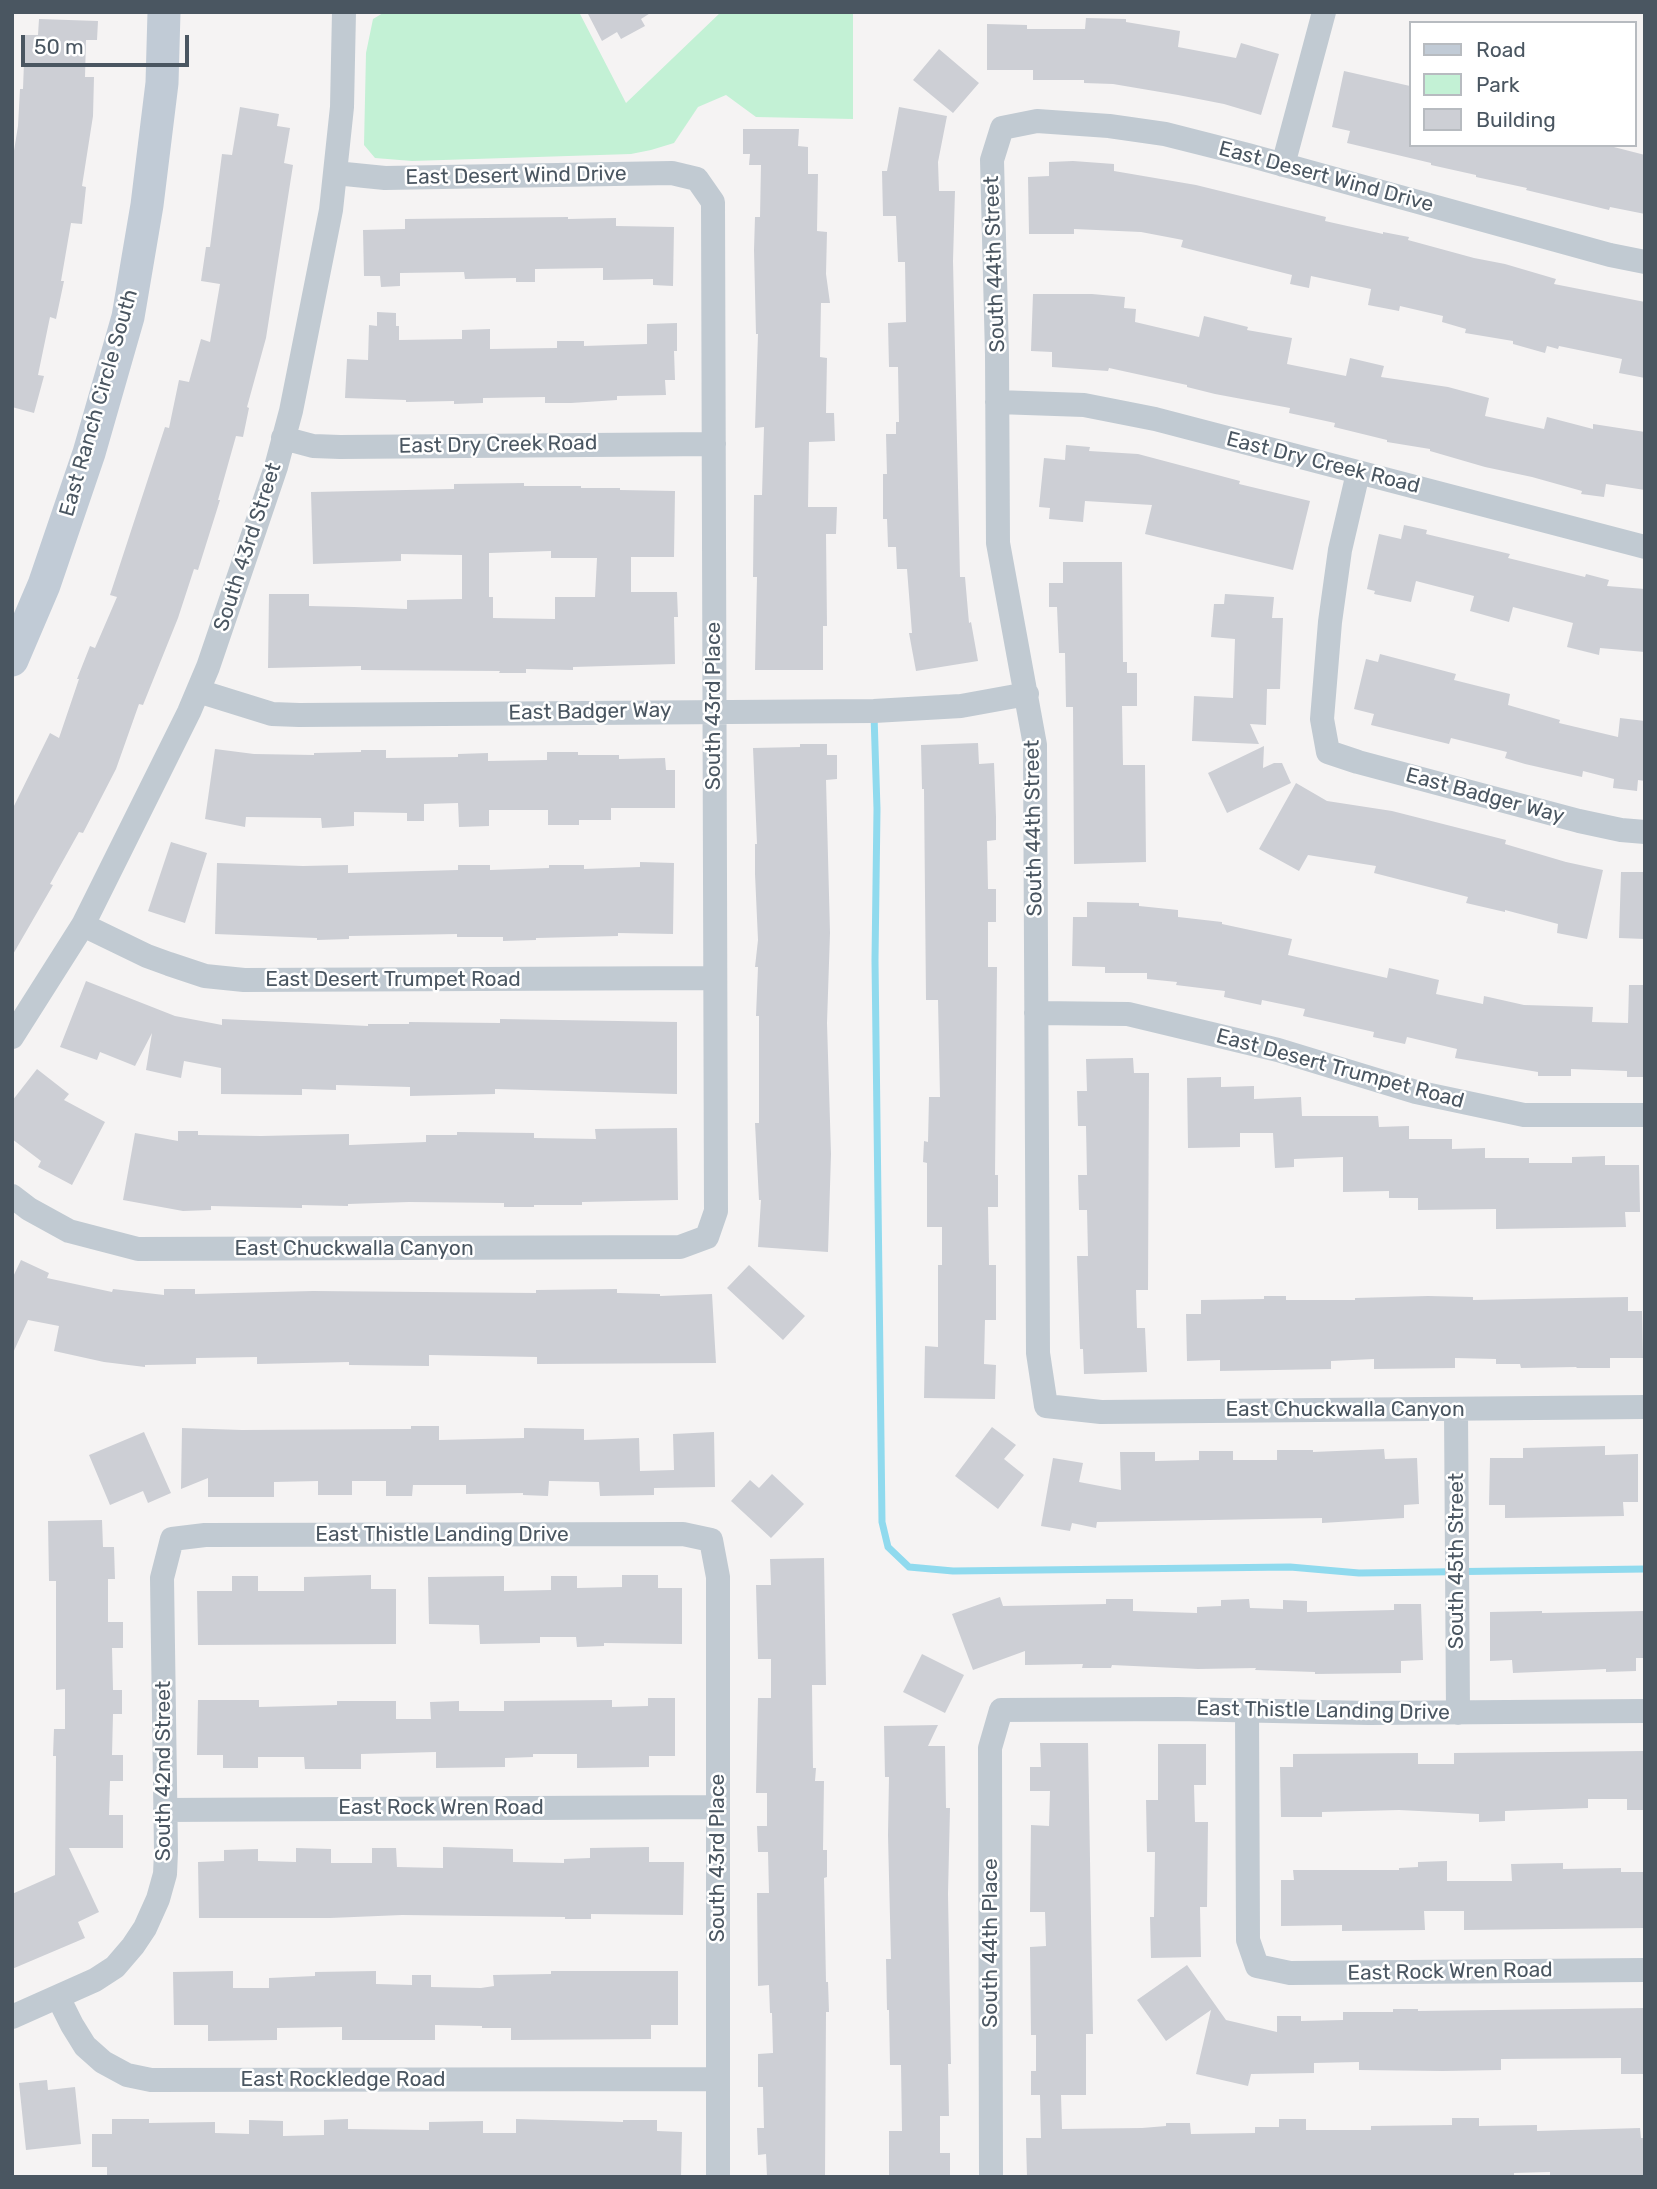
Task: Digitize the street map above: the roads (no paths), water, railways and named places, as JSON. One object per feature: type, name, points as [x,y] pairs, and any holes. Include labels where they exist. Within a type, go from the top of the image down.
[{"type":"street","name":"East Ranch Circle South","points":[[12,660],[44,585],[85,466],[128,317],[156,137],[162,83],[164,12]]},
{"type":"street","name":"South 43rd Street","points":[[12,1037],[83,925],[153,788],[198,691],[276,467],[331,210],[342,107],[344,12]]},
{"type":"street","points":[[1283,165],[1324,12]]},
{"type":"street","name":"East Desert Wind Drive","points":[[1002,128],[1037,121],[1109,126],[1165,134],[1609,255],[1645,262]]},
{"type":"street","name":"South 44th Street","points":[[1002,128],[992,160],[998,542],[1035,745],[1038,1353],[1046,1406]]},
{"type":"street","name":"East Desert Wind Drive","points":[[335,173],[385,178],[672,173],[697,178]]},
{"type":"street","name":"South 43rd Place","points":[[697,178],[713,202],[716,1211],[707,1237]]},
{"type":"street","name":"East Dry Creek Road","points":[[997,402],[1084,405],[1154,419],[1645,547]]},
{"type":"street","name":"East Dry Creek Road","points":[[284,438],[313,446],[340,447],[714,444]]},
{"type":"street","name":"East Badger Way","points":[[1358,473],[1340,550],[1330,622],[1322,719],[1328,752],[1579,821],[1620,830],[1645,832]]},
{"type":"street","name":"East Badger Way","points":[[198,691],[271,714],[299,715],[924,709],[1027,694]]},
{"type":"street","name":"East Desert Trumpet Road","points":[[83,925],[169,964],[205,976],[244,980],[715,978]]},
{"type":"street","name":"East Desert Trumpet Road","points":[[1036,1013],[1128,1014],[1278,1051],[1416,1092],[1524,1115],[1645,1115]]},
{"type":"street","name":"East Chuckwalla Canyon","points":[[12,1196],[29,1209],[69,1231],[138,1249],[680,1247],[707,1237]]},
{"type":"street","name":"East Chuckwalla Canyon","points":[[1046,1406],[1101,1412],[1645,1407]]},
{"type":"street","name":"South 45th Street","points":[[1456,1409],[1458,1713]]},
{"type":"street","name":"East Thistle Landing Drive","points":[[172,1539],[205,1535],[683,1534],[711,1540]]},
{"type":"street","name":"South 42nd Street","points":[[58,1997],[95,1980],[115,1966],[133,1946],[145,1928],[158,1899],[165,1874],[162,1578],[172,1539]]},
{"type":"street","name":"South 43rd Place","points":[[711,1540],[718,1577],[718,2177]]},
{"type":"street","name":"East Thistle Landing Drive","points":[[1001,1710],[1178,1709],[1458,1713],[1645,1711]]},
{"type":"street","name":"South 44th Place","points":[[991,2177],[990,1748],[1001,1710]]},
{"type":"street","name":"East Rock Wren Road","points":[[1247,1712],[1248,1940],[1257,1966],[1290,1973],[1645,1970]]},
{"type":"street","name":"East Rock Wren Road","points":[[165,1810],[717,1807]]},
{"type":"street","points":[[12,2017],[58,1997]]},
{"type":"street","name":"East Rockledge Road","points":[[58,1997],[85,2046],[103,2062],[127,2075],[151,2080],[717,2078]]},
{"type":"waterway","points":[[874,715],[882,1522],[888,1547],[909,1567],[953,1571],[1290,1567],[1359,1573],[1645,1569]]}]
